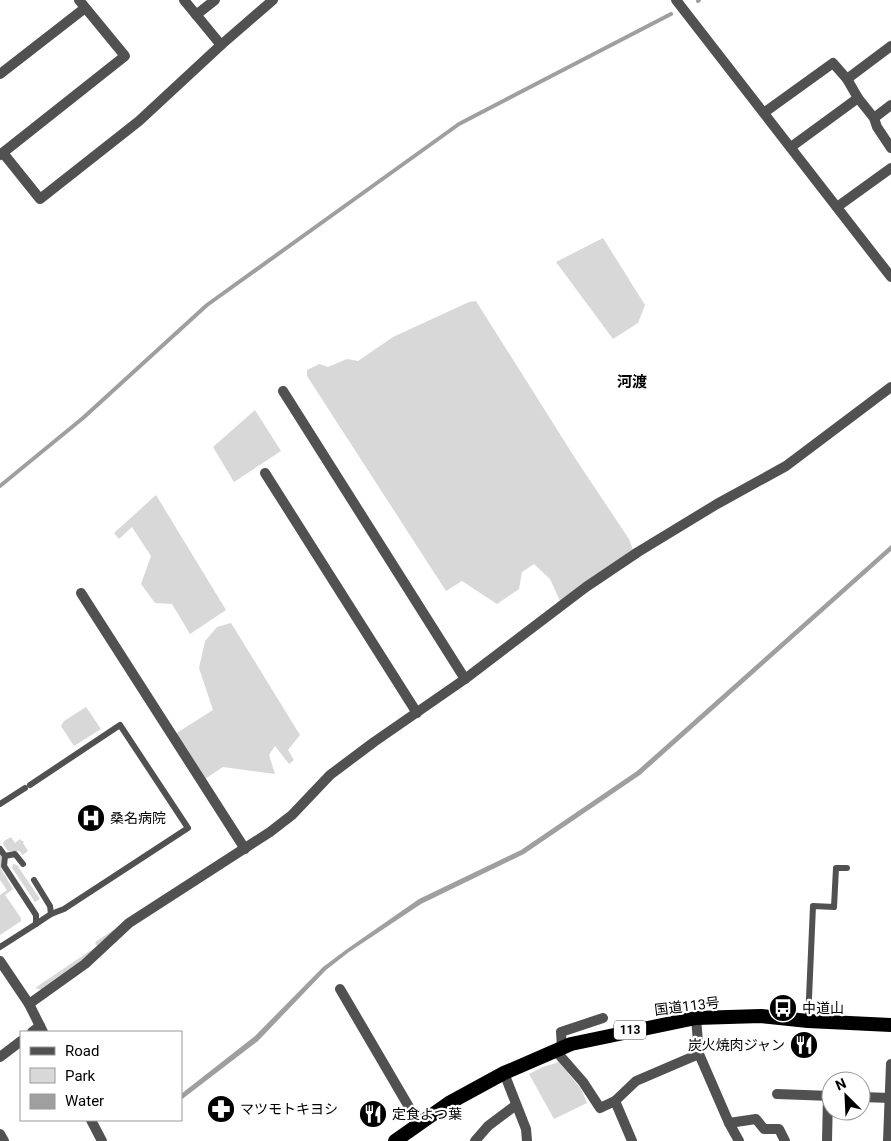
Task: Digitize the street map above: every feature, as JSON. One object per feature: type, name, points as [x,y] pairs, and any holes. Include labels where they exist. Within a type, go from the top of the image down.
[{"type":"highway","name":"国道113号","points":[[395,1141],[449,1102],[504,1073],[572,1044],[631,1030],[696,1018],[761,1016],[808,1021],[891,1025]]},
{"type":"street","points":[[184,0],[221,45]]},
{"type":"street","points":[[196,15],[215,0]]},
{"type":"street","points":[[0,74],[82,4],[125,56],[1,154],[40,200],[140,121],[221,45],[273,0]]},
{"type":"street","points":[[676,0],[765,112],[891,277]]},
{"type":"street","points":[[847,78],[891,46]]},
{"type":"street","points":[[765,112],[833,63],[847,78],[858,98],[874,118],[877,127],[891,148]]},
{"type":"street","points":[[791,147],[858,98]]},
{"type":"street","points":[[874,118],[891,105]]},
{"type":"street","points":[[837,207],[891,168]]},
{"type":"street","points":[[29,1004],[85,964],[128,923],[245,849],[292,815],[330,775],[465,679],[586,587],[638,552],[717,504],[786,466],[891,387]]},
{"type":"street","points":[[283,391],[465,679]]},
{"type":"street","points":[[265,473],[417,712]]},
{"type":"street","points":[[81,592],[245,849]]},
{"type":"street","points":[[0,961],[29,1004],[39,1030]]},
{"type":"street","points":[[340,989],[418,1124]]},
{"type":"street","points":[[603,1018],[561,1032],[558,1049],[600,1108],[615,1101],[636,1081],[699,1054]]},
{"type":"street","points":[[696,1018],[699,1054],[737,1140]]},
{"type":"street","points":[[0,1057],[20,1042]]},
{"type":"street","points":[[888,1141],[891,1064]]},
{"type":"street","points":[[504,1073],[526,1129],[527,1141]]},
{"type":"street","points":[[776,1094],[821,1096]]},
{"type":"street","points":[[871,1097],[890,1098]]},
{"type":"street","points":[[615,1101],[632,1141]]},
{"type":"street","points":[[475,1141],[488,1126],[516,1106]]},
{"type":"street","points":[[729,1123],[756,1119],[764,1129],[779,1129],[785,1141]]},
{"type":"street","points":[[92,1121],[102,1141]]},
{"type":"street","points":[[827,1141],[828,1121]]},
{"type":"street","points":[[0,1134],[4,1141]]},
{"type":"lane","points":[[0,804],[120,725],[188,828],[64,909],[51,914],[0,947]]},
{"type":"lane","points":[[0,849],[5,856],[4,866],[36,915],[36,924]]},
{"type":"lane","points":[[5,856],[15,854],[24,864]]},
{"type":"lane","points":[[808,1021],[813,906],[834,907],[836,868],[847,868]]},
{"type":"lane","points":[[34,880],[50,906],[51,914]]},
{"type":"green space","points":[[603,238],[645,305],[638,323],[613,339],[556,262]]},
{"type":"green space","points":[[476,301],[575,458],[629,539],[633,550],[560,601],[550,579],[534,564],[522,572],[519,589],[497,604],[462,581],[446,591],[307,376],[307,370],[319,364],[328,367],[347,359],[358,361],[393,337],[469,302]]},
{"type":"green space","points":[[255,410],[281,451],[234,482],[213,447]]},
{"type":"green space","points":[[156,495],[226,610],[190,634],[172,604],[155,603],[141,584],[151,556],[132,527],[119,539],[114,533]]},
{"type":"green space","points":[[231,623],[300,735],[288,750],[294,760],[289,764],[275,746],[269,755],[275,774],[223,767],[205,779],[175,734],[213,710],[199,668],[205,641],[217,627]]},
{"type":"green space","points":[[86,707],[101,729],[74,746],[61,726],[64,721]]},
{"type":"green space","points":[[11,837],[15,843],[20,839],[23,841],[28,851],[23,855],[19,851],[8,851],[3,844],[4,841]]},
{"type":"green space","points":[[0,853],[2,856],[1,869],[13,889],[5,895],[21,918],[21,921],[0,935],[0,895],[7,890],[0,880]]},
{"type":"green space","points":[[13,864],[17,865],[40,899],[35,902],[12,868]]},
{"type":"green space","points":[[126,922],[83,961],[43,990],[35,988],[97,946],[95,942]]},
{"type":"green space","points":[[559,1062],[581,1089],[587,1103],[554,1119],[529,1074]]},
{"type":"water","points":[[891,545],[891,551],[640,775],[524,854],[421,904],[349,952],[326,970],[258,1041],[182,1099],[182,1093],[255,1036],[323,967],[347,949],[419,899],[521,850],[637,771]]},
{"type":"waterway","points":[[0,486],[83,418],[207,305],[459,124],[671,14]]},
{"type":"place","name":"桑名病院","points":[[91,818]]},
{"type":"place","name":"中道山","points":[[783,1008]]},
{"type":"place","name":"炭火焼肉ジャン","points":[[804,1045]]},
{"type":"place","name":"マツモトキヨシ","points":[[221,1109]]},
{"type":"place","name":"定食よつ葉","points":[[373,1114]]},
{"type":"district","name":"河渡","points":[[632,382]]}]
